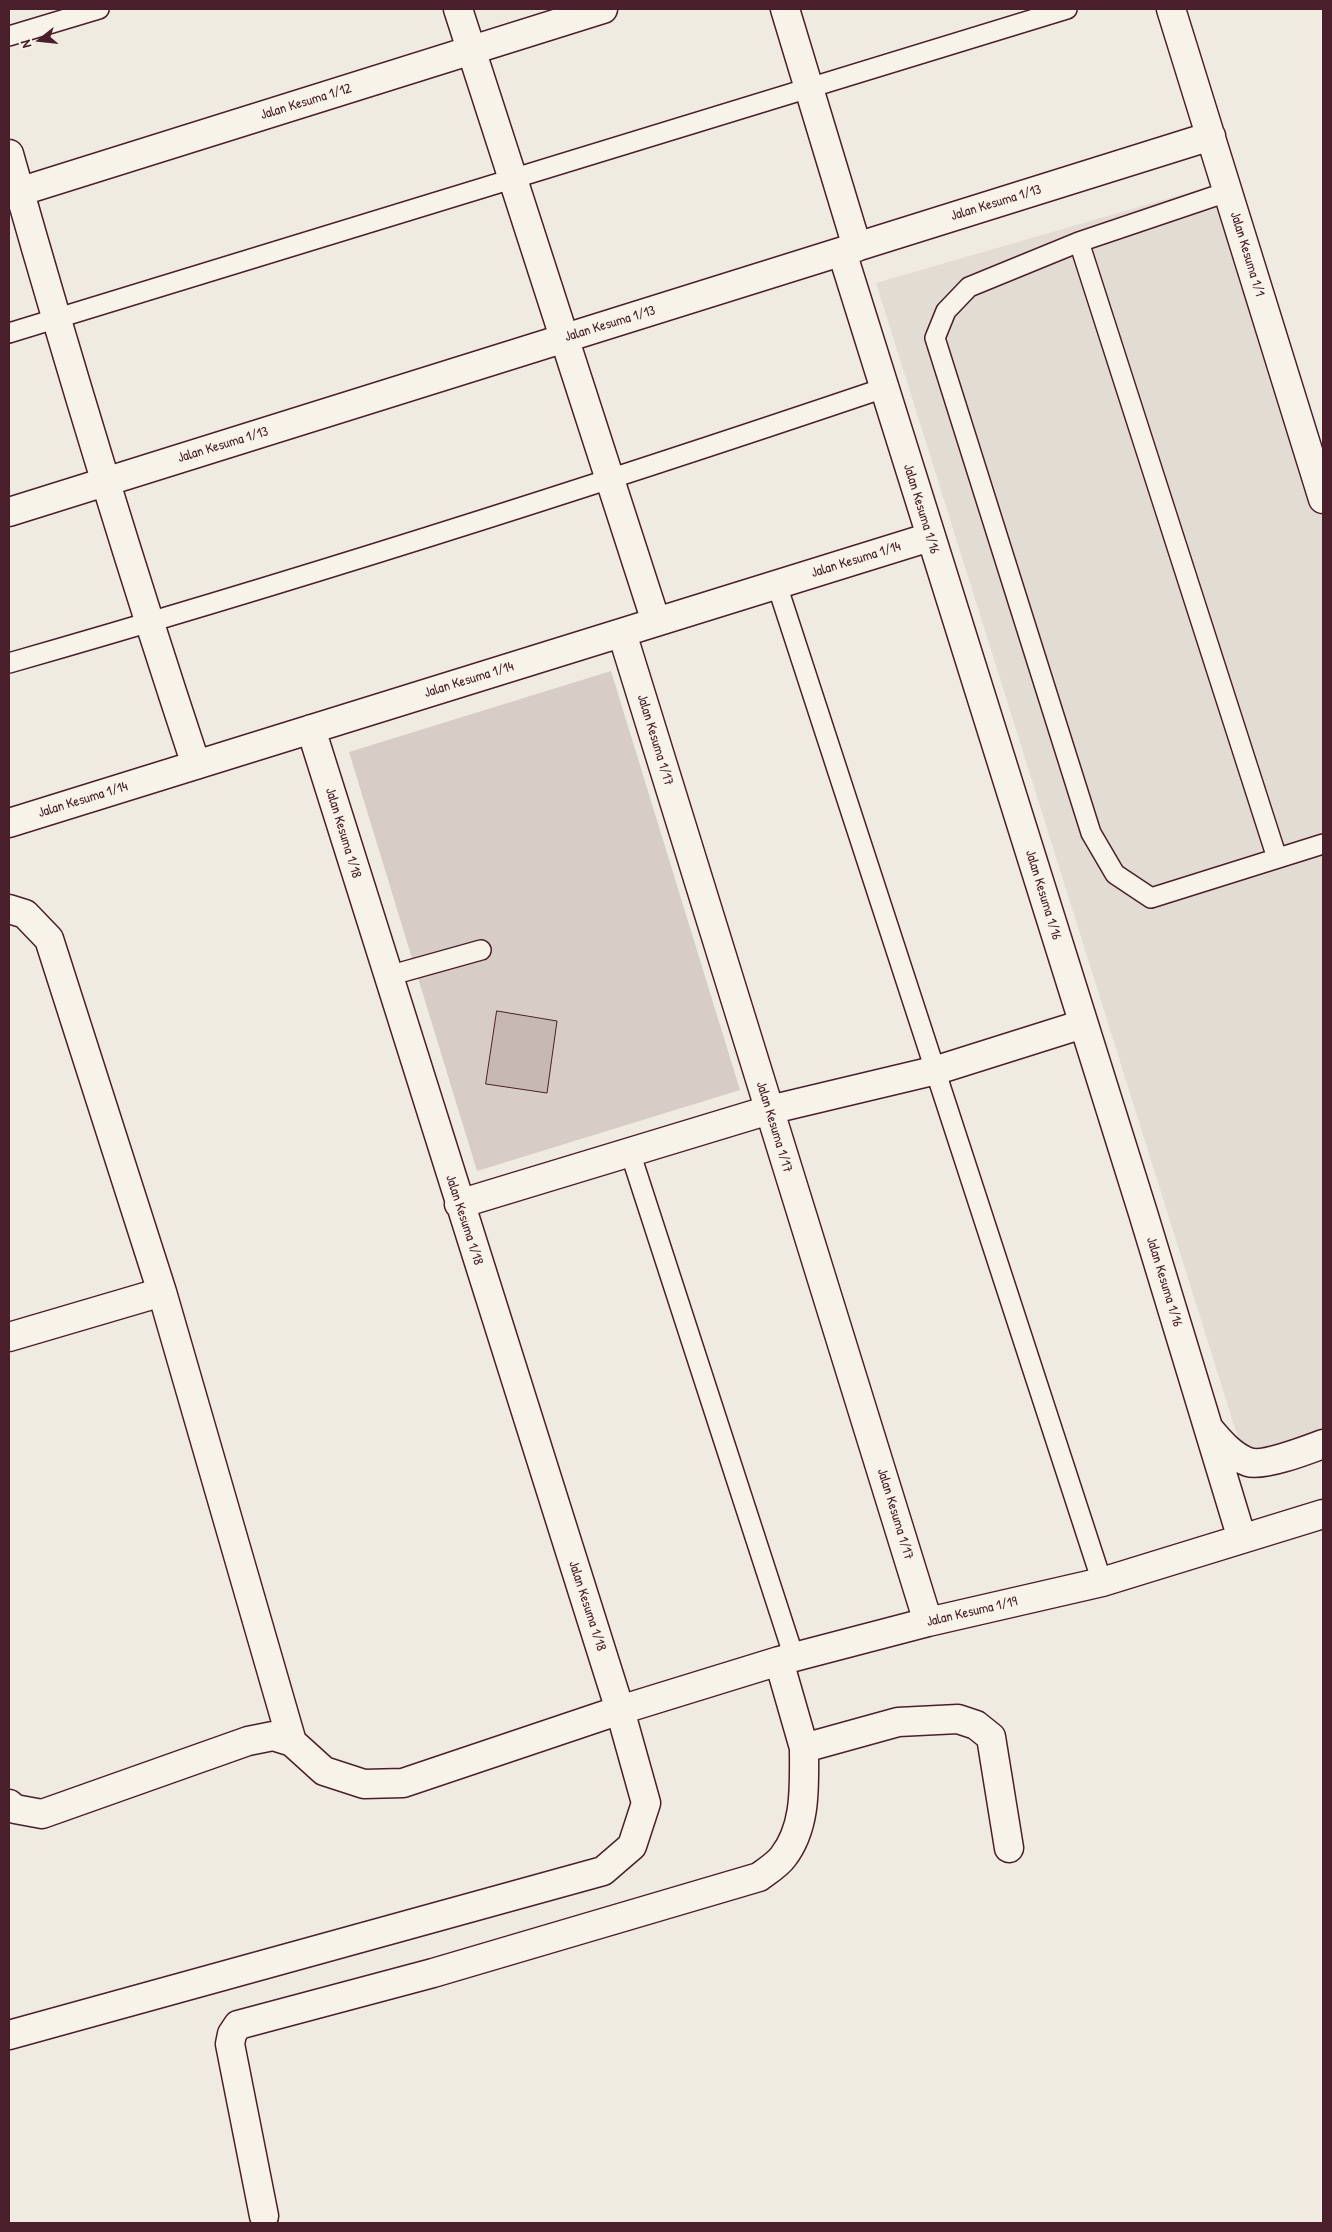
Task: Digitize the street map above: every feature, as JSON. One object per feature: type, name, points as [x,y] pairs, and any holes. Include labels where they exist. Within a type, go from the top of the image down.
[{"type":"street","points":[[458,9],[656,622]]},
{"type":"street","name":"Jalan Kesuma 1/12","points":[[14,193],[604,9]]},
{"type":"street","name":"Jalan Kesuma 1/16","points":[[785,9],[809,89],[884,388],[1242,1539]]},
{"type":"street","name":"Jalan Kesuma 1/1","points":[[1171,9],[1323,499]]},
{"type":"street","name":"Jalan Kesuma 1/13","points":[[9,512],[1211,136]]},
{"type":"street","points":[[9,154],[14,193],[57,318],[105,482],[196,765]]},
{"type":"street","name":"Jalan Kesuma 1/14","points":[[9,823],[930,537]]},
{"type":"street","name":"Jalan Kesuma 1/17","points":[[622,633],[928,1622]]},
{"type":"street","name":"Jalan Kesuma 1/18","points":[[9,2035],[603,1871],[632,1846],[646,1803],[620,1710],[459,1204],[311,729]]},
{"type":"street","points":[[9,909],[25,914],[49,939],[162,1292],[292,1742]]},
{"type":"street","points":[[459,1204],[769,1110],[937,1070],[1083,1024]]},
{"type":"street","points":[[9,1337],[162,1292]]},
{"type":"street","points":[[1207,1426],[1224,1447],[1249,1463],[1275,1460],[1323,1444]]},
{"type":"street","name":"Jalan Kesuma 1/19","points":[[292,1742],[324,1771],[364,1784],[403,1783],[620,1710],[787,1659],[928,1622],[1102,1582],[1323,1514]]},
{"type":"street","points":[[264,2216],[230,2044],[232,2034],[238,2025],[433,1973],[759,1877],[782,1858],[797,1833],[804,1788],[804,1748],[787,1659]]},
{"type":"street","points":[[804,1748],[898,1722],[958,1719],[976,1724],[991,1738],[1009,1848]]},
{"type":"street","points":[[12,1806],[42,1814],[248,1741],[273,1736],[292,1742]]},
{"type":"lane","points":[[9,36],[99,9]]},
{"type":"lane","points":[[9,333],[512,177],[809,89],[1067,9]]},
{"type":"lane","points":[[1227,192],[1079,242],[969,287],[946,311],[935,338],[1091,833],[1115,874],[1151,898],[1323,844]]},
{"type":"lane","points":[[1079,242],[1277,858]]},
{"type":"lane","points":[[9,663],[149,623],[610,480],[884,388]]},
{"type":"lane","points":[[777,584],[937,1070],[1102,1582]]},
{"type":"lane","points":[[388,976],[481,950]]},
{"type":"lane","points":[[630,1152],[787,1659]]},
{"type":"shaded area","points":[[1239,178],[1323,449],[1323,1433],[1244,1457],[876,283]]},
{"type":"shaded area","points":[[611,671],[740,1090],[477,1171],[349,752]]},
{"type":"building","points":[[497,1011],[557,1021],[547,1093],[486,1084]]}]
